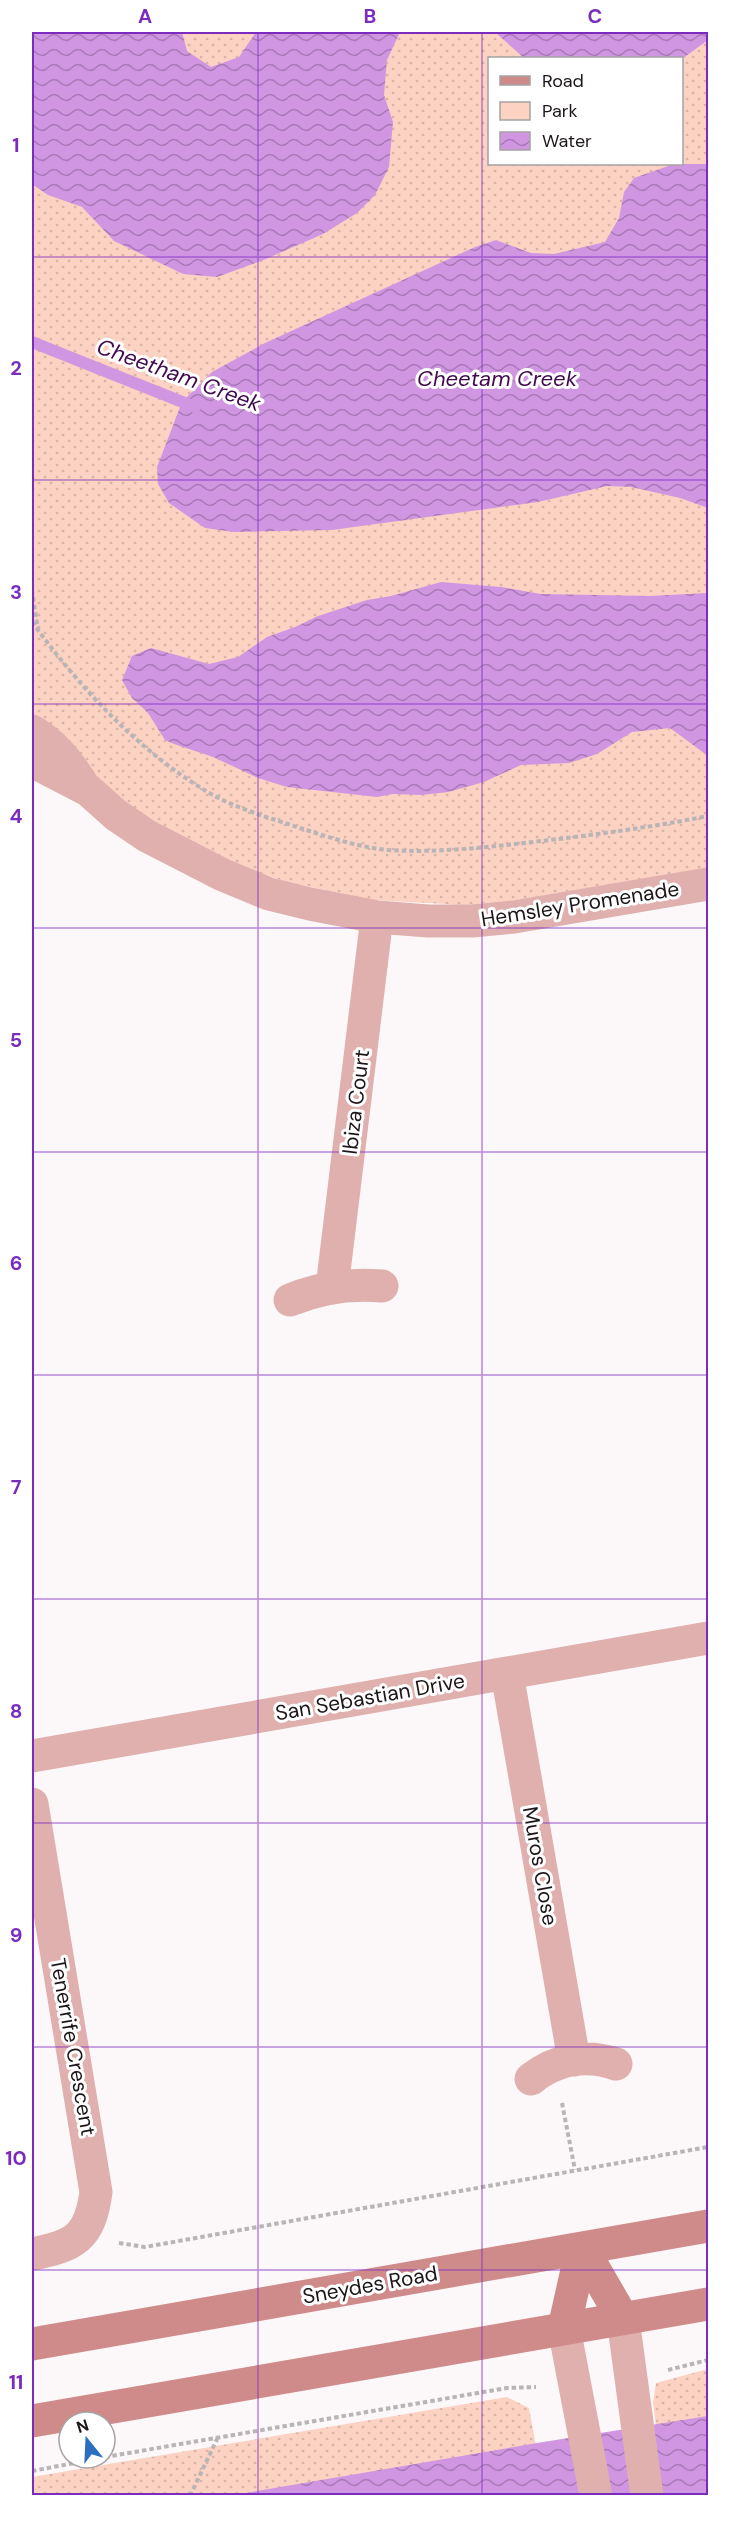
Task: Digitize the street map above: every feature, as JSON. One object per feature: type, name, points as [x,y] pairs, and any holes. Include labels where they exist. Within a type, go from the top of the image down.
[{"type":"main road","name":"Sneydes Road","points":[[32,2344],[708,2226]]},
{"type":"main road","points":[[582,2248],[623,2319]]},
{"type":"main road","points":[[564,2328],[582,2248]]},
{"type":"main road","points":[[32,2421],[708,2304]]},
{"type":"street","name":"Hemsley Promenade","points":[[32,731],[45,738],[65,759],[88,790],[116,815],[147,836],[223,875],[269,894],[310,904],[377,917],[428,921],[472,921],[514,917],[708,884]]},
{"type":"street","name":"Hemsley Promenade","points":[[32,761],[88,790]]},
{"type":"street","name":"Ibiza Court","points":[[332,1288],[377,917]]},
{"type":"street","points":[[290,1300],[309,1292],[332,1288],[382,1286]]},
{"type":"street","name":"San Sebastian Drive","points":[[32,1756],[708,1638]]},
{"type":"street","name":"Muros Close","points":[[507,1673],[573,2060]]},
{"type":"street","name":"Tenerrife Crescent","points":[[32,1804],[94,2173],[96,2192],[93,2213],[84,2232]]},
{"type":"street","points":[[534,2076],[557,2064],[573,2060],[589,2058],[616,2064]]},
{"type":"street","points":[[32,2254],[66,2245],[84,2232]]},
{"type":"street","points":[[623,2319],[647,2496]]},
{"type":"street","points":[[564,2328],[596,2496]]},
{"type":"path","points":[[32,590],[38,630]]},
{"type":"path","points":[[32,622],[88,692],[120,724],[170,767],[212,795],[249,811],[331,838],[386,849],[430,851],[543,841],[656,826],[708,816]]},
{"type":"path","points":[[534,2076],[560,2089],[574,2170]]},
{"type":"path","points":[[84,2232],[125,2245],[146,2247],[708,2147]]},
{"type":"path","points":[[633,2390],[664,2371],[708,2360]]},
{"type":"path","points":[[117,2455],[507,2388],[577,2398]]},
{"type":"path","points":[[190,2496],[218,2437]]},
{"type":"path","points":[[32,2471],[57,2466]]},
{"type":"green space","points":[[32,32],[708,32],[708,868],[511,901],[464,905],[371,900],[283,881],[237,865],[157,826],[125,802],[32,720]]},
{"type":"green space","points":[[708,2369],[708,2495],[665,2495],[653,2403],[656,2383]]},
{"type":"green space","points":[[507,2397],[529,2408],[545,2495],[32,2496],[32,2477],[74,2470],[117,2470],[117,2463]]},
{"type":"water","points":[[32,32],[182,32],[187,51],[211,67],[239,57],[256,32],[400,32],[387,60],[384,95],[393,122],[389,167],[375,195],[357,213],[323,234],[217,277],[183,274],[114,241],[82,207],[48,195],[32,184]]},
{"type":"water","points":[[495,32],[708,32],[708,40],[683,58],[523,57]]},
{"type":"water","name":"Cheetam Creek","points":[[708,164],[708,508],[680,498],[631,487],[607,486],[538,502],[332,530],[234,532],[205,528],[169,503],[158,484],[157,467],[182,402],[212,372],[265,343],[475,247],[496,240],[531,253],[554,254],[605,242],[619,218],[624,192],[634,178],[671,165]]},
{"type":"water","points":[[441,582],[501,587],[541,594],[650,596],[708,593],[708,756],[670,728],[632,732],[597,754],[569,763],[521,765],[484,782],[448,792],[422,795],[393,794],[377,797],[287,787],[258,778],[213,757],[165,740],[148,713],[132,698],[122,680],[132,656],[151,648],[209,664],[238,657],[267,637],[318,616],[367,600]]},
{"type":"water","points":[[708,2416],[708,2495],[228,2496],[543,2442]]},
{"type":"waterway","name":"Cheetham Creek","points":[[32,342],[195,407]]}]
